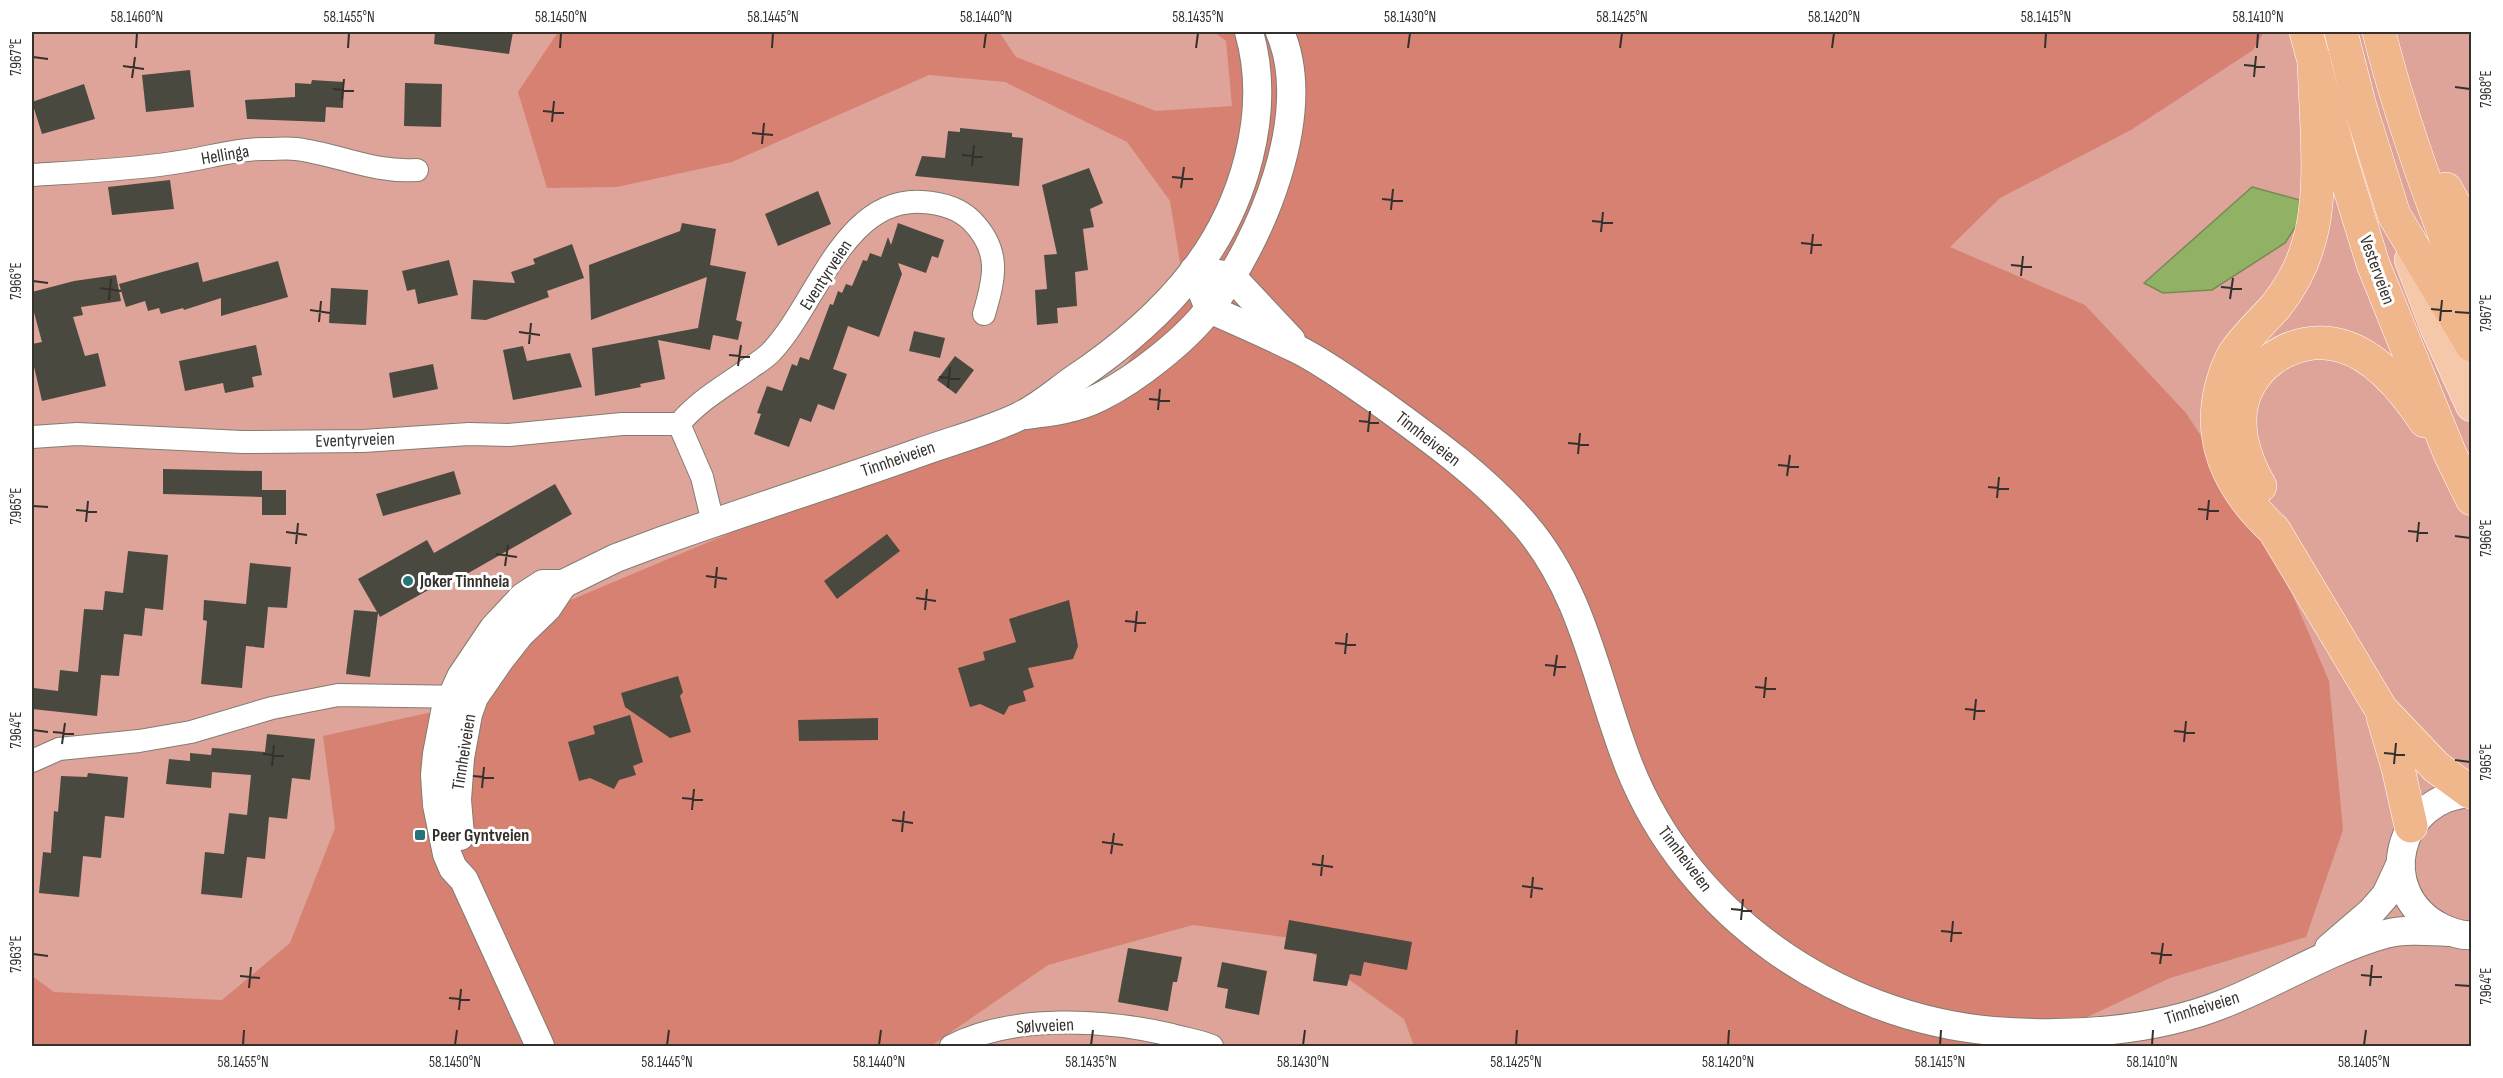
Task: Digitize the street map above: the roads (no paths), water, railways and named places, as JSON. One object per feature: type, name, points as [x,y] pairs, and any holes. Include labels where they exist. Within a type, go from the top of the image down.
[{"type":"highway","name":"Vesterveien","points":[[2341,32],[2359,103],[2394,215],[2472,345]]},
{"type":"highway","points":[[2379,32],[2425,181],[2462,282],[2472,300]]},
{"type":"highway","name":"Vesterveien","points":[[2310,45],[2341,160],[2373,264],[2454,464],[2472,499]]},
{"type":"highway","points":[[2310,45],[2316,199],[2314,225],[2308,247],[2295,277],[2276,305],[2233,356],[2218,404],[2217,430],[2221,452],[2231,477],[2251,509],[2274,530],[2381,709],[2436,767],[2471,792]]},
{"type":"highway","points":[[2388,67],[2472,237]]},
{"type":"highway","points":[[2274,530],[2267,501],[2251,470],[2244,447],[2240,420],[2244,397],[2252,380],[2265,364],[2280,352],[2301,345],[2319,343],[2340,345],[2362,354],[2379,366],[2414,404],[2454,464]]},
{"type":"highway","points":[[2381,709],[2398,768],[2411,826]]},
{"type":"main road","name":"Vesterveien","points":[[2394,215],[2437,328],[2472,405]]},
{"type":"street","name":"Tinnheiveien","points":[[540,1047],[464,880],[453,868],[447,854],[437,806],[437,754],[445,712],[463,697],[480,647],[523,597],[543,584],[563,584],[616,558],[1021,416],[1126,340],[1158,312],[1194,270],[1224,221],[1242,178],[1253,136],[1257,92],[1254,49],[1249,32]]},
{"type":"street","points":[[1021,416],[1071,409],[1102,396],[1149,365],[1176,343],[1209,309],[1231,276],[1252,237],[1273,190],[1287,139],[1293,87],[1280,32]]},
{"type":"street","name":"Hellinga","points":[[32,175],[134,169],[229,152],[264,149],[296,149],[371,168],[400,172],[417,171]]},
{"type":"street","name":"Eventyrveien","points":[[32,437],[77,434],[242,442],[342,441],[469,434],[509,435],[622,424],[679,424],[690,411],[715,391],[770,354],[792,328],[835,254],[854,232],[873,214],[890,205],[910,201],[950,207],[970,219],[986,237],[993,256],[993,281],[984,314]]},
{"type":"street","points":[[1194,270],[1231,276]]},
{"type":"street","points":[[1194,270],[1209,309]]},
{"type":"street","name":"Tinnheiveien","points":[[1231,276],[1300,350]]},
{"type":"street","name":"Tinnheiveien","points":[[1209,309],[1300,350],[1339,374],[1430,438],[1478,479],[1526,526],[1557,572],[1581,621],[1630,767],[1654,818],[1690,872],[1732,916],[1776,952],[1828,983],[1879,1005],[1936,1020],[1991,1030],[2059,1032],[2121,1028],[2174,1019],[2221,1005],[2312,962],[2386,934],[2410,931],[2460,933]]},
{"type":"street","points":[[679,424],[702,477],[713,523]]},
{"type":"street","points":[[32,761],[59,749],[139,741],[190,732],[272,708],[338,695],[463,697]]},
{"type":"street","points":[[2411,826],[2422,812],[2436,802],[2452,795],[2471,792]]},
{"type":"street","name":"Tinnheiveien","points":[[2312,962],[2372,911],[2386,895],[2400,865],[2403,844],[2411,826]]},
{"type":"street","points":[[2400,865],[2404,886],[2414,906],[2429,922],[2460,933]]},
{"type":"street","name":"Sølvveien","points":[[951,1047],[972,1036],[1023,1025],[1053,1023],[1151,1030],[1212,1047]]},
{"type":"place","name":"Joker Tinnheia","points":[[408,581]]},
{"type":"place","name":"Peer Gyntveien","points":[[420,835]]}]
